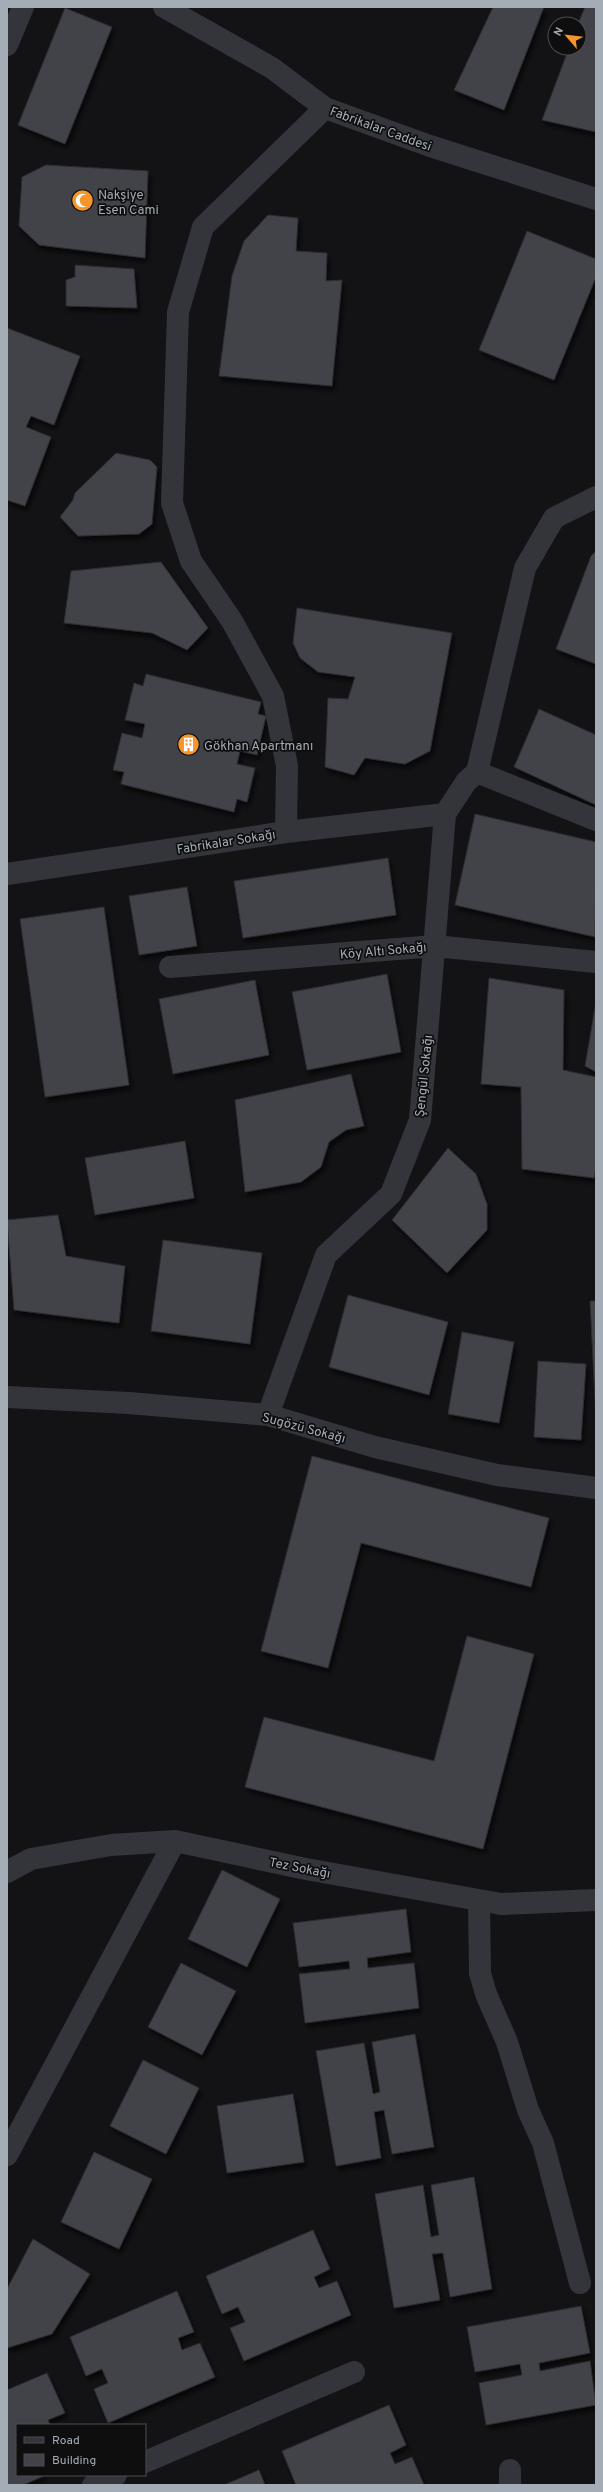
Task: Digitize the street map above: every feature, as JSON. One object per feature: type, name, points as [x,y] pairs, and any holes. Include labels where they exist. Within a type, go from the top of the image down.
[{"type":"street","points":[[7,45],[23,7]]},
{"type":"street","name":"Fabrikalar Caddesi","points":[[164,7],[272,68],[325,108],[430,146],[596,199]]},
{"type":"street","points":[[286,832],[287,766],[273,696],[232,621],[191,561],[172,503],[178,312],[204,227],[325,108]]},
{"type":"street","points":[[445,814],[466,782],[476,772],[526,568],[554,518],[596,497]]},
{"type":"street","points":[[476,772],[596,820]]},
{"type":"street","name":"Fabrikalar Sokağı","points":[[7,874],[286,832],[445,814]]},
{"type":"street","name":"Şengül Sokağı","points":[[268,1416],[326,1255],[391,1194],[420,1120],[445,814]]},
{"type":"street","name":"Köy Altı Sokağı","points":[[170,967],[435,946],[596,962]]},
{"type":"street","name":"Sugözü Sokağı","points":[[7,1397],[129,1403],[268,1416],[375,1447],[497,1475],[596,1488]]},
{"type":"street","points":[[7,2155],[175,1841]]},
{"type":"street","name":"Tez Sokağı","points":[[7,1872],[31,1859],[111,1845],[175,1841],[306,1869],[479,1901],[501,1904],[596,1900]]},
{"type":"street","points":[[479,1901],[480,1973],[486,1994],[506,2042],[528,2110],[543,2143],[580,2283]]},
{"type":"street","points":[[146,2462],[354,2372]]},
{"type":"street","points":[[92,2485],[114,2476]]},
{"type":"building","points":[[493,7],[544,7],[504,110],[454,90]]},
{"type":"building","points":[[585,7],[596,7],[596,132],[542,120],[566,56],[587,56],[587,16],[581,16]]},
{"type":"building","points":[[65,8],[112,27],[65,144],[18,125]]},
{"type":"building","name":"Nakşiye Esen Cami","points":[[46,165],[148,171],[145,258],[39,245],[19,226],[22,177]]},
{"type":"building","points":[[268,215],[298,218],[296,251],[327,253],[326,281],[342,280],[332,386],[219,376],[232,276],[244,241]]},
{"type":"building","points":[[527,231],[596,259],[596,277],[554,380],[479,350]]},
{"type":"building","points":[[75,265],[134,269],[137,308],[66,306],[66,280],[75,277]]},
{"type":"building","points":[[7,328],[80,356],[54,425],[31,416],[26,427],[51,437],[25,506],[7,500]]},
{"type":"building","points":[[116,453],[150,460],[157,467],[152,524],[139,534],[78,536],[60,517],[73,500],[75,493]]},
{"type":"building","points":[[596,551],[596,664],[556,649],[591,556]]},
{"type":"building","points":[[161,562],[208,628],[187,650],[152,633],[64,623],[71,571]]},
{"type":"building","points":[[297,608],[452,633],[430,751],[405,764],[365,758],[354,775],[325,767],[328,698],[348,699],[355,677],[318,672],[300,658],[293,643]]},
{"type":"building","name":"Gökhan Apartmanı","points":[[146,674],[261,702],[258,714],[266,716],[257,755],[240,751],[237,764],[255,768],[247,802],[237,799],[234,812],[121,784],[124,772],[113,770],[122,733],[142,738],[145,724],[125,720],[134,683],[143,686]]},
{"type":"building","points":[[539,709],[596,735],[596,805],[514,767]]},
{"type":"building","points":[[475,814],[596,842],[595,937],[455,905]]},
{"type":"building","points":[[388,858],[396,915],[243,938],[234,881]]},
{"type":"building","points":[[187,887],[197,946],[139,955],[129,896]]},
{"type":"building","points":[[104,907],[129,1085],[45,1097],[20,919]]},
{"type":"building","points":[[387,974],[401,1052],[307,1070],[292,992]]},
{"type":"building","points":[[489,978],[564,990],[563,1070],[596,1077],[596,1167],[594,1178],[522,1169],[521,1087],[481,1084]]},
{"type":"building","points":[[255,980],[269,1055],[173,1074],[159,999]]},
{"type":"building","points":[[596,1002],[596,1072],[585,1066]]},
{"type":"building","points":[[351,1074],[364,1126],[346,1130],[329,1142],[321,1167],[301,1182],[245,1192],[235,1100]]},
{"type":"building","points":[[185,1141],[194,1198],[95,1215],[85,1158]]},
{"type":"building","points":[[448,1148],[476,1174],[487,1204],[487,1230],[447,1273],[392,1220]]},
{"type":"building","points":[[58,1215],[66,1256],[125,1266],[119,1323],[14,1310],[7,1220]]},
{"type":"building","points":[[163,1240],[262,1253],[250,1344],[151,1331]]},
{"type":"building","points":[[348,1295],[448,1322],[429,1395],[329,1367]]},
{"type":"building","points":[[590,1301],[596,1301],[596,1418]]},
{"type":"building","points":[[462,1332],[514,1342],[499,1423],[448,1414]]},
{"type":"building","points":[[538,1361],[586,1364],[581,1440],[534,1437]]},
{"type":"building","points":[[312,1456],[549,1518],[531,1587],[361,1543],[328,1668],[261,1651]]},
{"type":"building","points":[[467,1636],[534,1654],[483,1849],[245,1787],[264,1717],[434,1761]]},
{"type":"building","points":[[222,1870],[280,1899],[247,1967],[188,1939]]},
{"type":"building","points":[[406,1909],[411,1952],[367,1958],[368,1968],[414,1963],[419,2008],[305,2023],[299,1974],[350,1969],[349,1961],[299,1967],[293,1923]]},
{"type":"building","points":[[181,1963],[236,1991],[202,2055],[148,2027]]},
{"type":"building","points":[[415,2034],[434,2147],[392,2154],[384,2110],[374,2112],[381,2158],[336,2166],[316,2051],[364,2043],[373,2094],[380,2092],[372,2042]]},
{"type":"building","points":[[143,2060],[199,2088],[166,2154],[110,2126]]},
{"type":"building","points":[[293,2094],[304,2162],[227,2173],[217,2106]]},
{"type":"building","points":[[94,2152],[152,2179],[119,2249],[61,2222]]},
{"type":"building","points":[[474,2177],[492,2289],[450,2297],[443,2253],[432,2254],[440,2300],[394,2308],[375,2194],[423,2185],[431,2237],[439,2235],[431,2185]]},
{"type":"building","points":[[313,2230],[330,2269],[314,2277],[319,2288],[337,2281],[351,2315],[244,2361],[230,2328],[245,2322],[238,2307],[222,2314],[206,2276]]},
{"type":"building","points":[[33,2239],[90,2274],[52,2334],[7,2348],[7,2289]]},
{"type":"building","points":[[177,2291],[194,2332],[178,2338],[182,2350],[200,2343],[215,2377],[108,2423],[94,2389],[108,2383],[102,2369],[86,2376],[70,2337]]},
{"type":"building","points":[[581,2306],[590,2353],[539,2363],[540,2371],[590,2361],[596,2405],[486,2425],[479,2383],[522,2375],[520,2364],[475,2372],[467,2327]]},
{"type":"building","points":[[47,2373],[65,2413],[48,2420],[50,2424],[16,2424],[16,2476],[44,2476],[23,2485],[7,2485],[7,2390]]},
{"type":"building","points":[[389,2405],[406,2445],[390,2453],[395,2464],[412,2457],[424,2485],[296,2485],[282,2451]]},
{"type":"building","points":[[259,2470],[265,2485],[224,2485]]},
{"type":"place","name":"Nakşiye Esen Cami","points":[[83,201]]},
{"type":"place","name":"Gökhan Apartmanı","points":[[189,745]]}]
